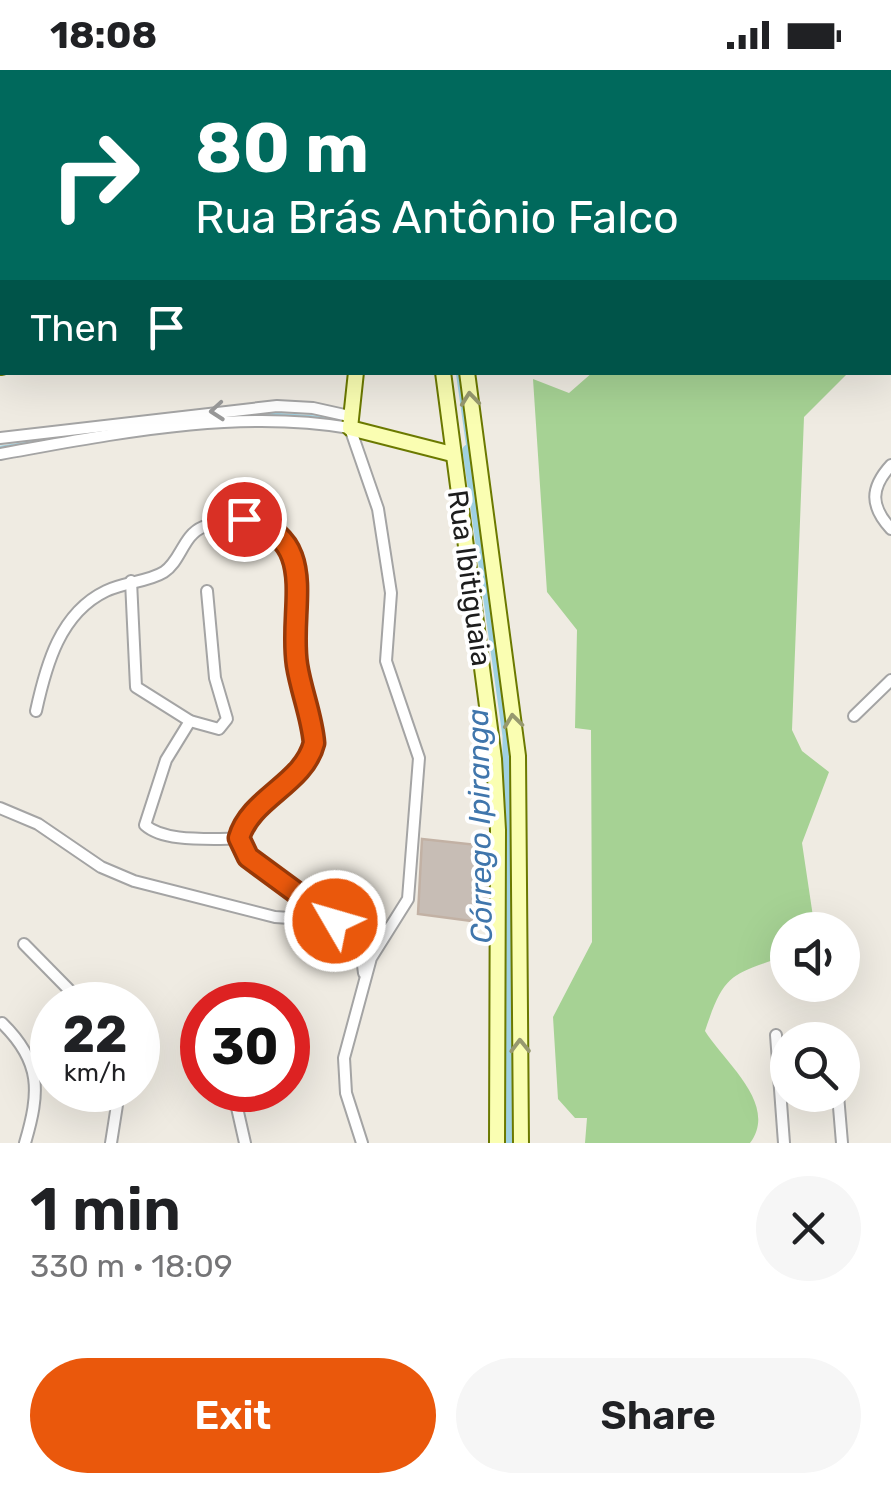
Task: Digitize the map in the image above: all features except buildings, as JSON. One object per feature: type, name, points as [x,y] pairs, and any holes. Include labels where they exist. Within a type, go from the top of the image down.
[{"type":"main road","points":[[356,375],[350,422],[452,454]]},
{"type":"main road","name":"Rua Ibitiguaia","points":[[444,375],[508,845],[521,1143]]},
{"type":"main road","name":"Rua Ibitiguaia","points":[[468,375],[518,756],[508,845],[497,1143]]},
{"type":"street","points":[[0,438],[28,441],[258,419],[350,422],[378,509],[391,594],[386,661],[419,758],[408,900],[371,958],[344,1058],[346,1094],[362,1143]]},
{"type":"street","points":[[0,454],[28,441]]},
{"type":"street","points":[[891,465],[874,494],[875,511],[891,530]]},
{"type":"street","points":[[36,711],[55,646],[78,611],[106,591],[164,572],[197,529],[244,519],[270,526],[286,542],[295,568],[296,662],[314,743],[301,768],[249,816],[239,838],[248,857],[335,921],[360,950],[364,976]]},
{"type":"street","points":[[131,581],[136,686],[190,721],[219,729],[226,724],[215,678],[206,591]]},
{"type":"street","points":[[854,716],[891,680]]},
{"type":"street","points":[[190,721],[166,760],[144,825],[153,832],[239,838]]},
{"type":"street","points":[[0,808],[38,824],[102,866],[134,881],[200,901],[275,916],[335,921]]},
{"type":"street","points":[[24,944],[61,982]]},
{"type":"street","points":[[2,1023],[24,1047],[35,1078],[36,1094],[25,1143]]},
{"type":"street","points":[[111,1143],[113,1112]]},
{"type":"street","points":[[238,1112],[245,1143]]},
{"type":"street","points":[[783,1112],[784,1143]]},
{"type":"street","points":[[839,1112],[842,1143]]},
{"type":"green space","points":[[590,375],[846,375],[804,417],[792,730],[802,751],[829,772],[802,843],[812,912],[770,912],[770,961],[732,978],[718,997],[705,1031],[754,1099],[757,1128],[750,1143],[585,1143],[587,1118],[575,1118],[558,1099],[553,1017],[592,942],[591,730],[575,728],[577,630],[547,592],[533,379],[569,393]]},
{"type":"waterway","points":[[457,375],[468,450]]},
{"type":"waterway","name":"Córrego Ipiranga","points":[[230,417],[261,413],[336,418]]},
{"type":"waterway","name":"Córrego Ipiranga","points":[[0,447],[83,434]]},
{"type":"waterway","name":"Córrego Ipiranga","points":[[468,450],[508,736],[508,1143]]},
{"type":"route","points":[[244,519],[270,526],[280,534],[295,568],[296,662],[314,743],[301,768],[249,816],[239,838],[248,857],[335,921]]}]
